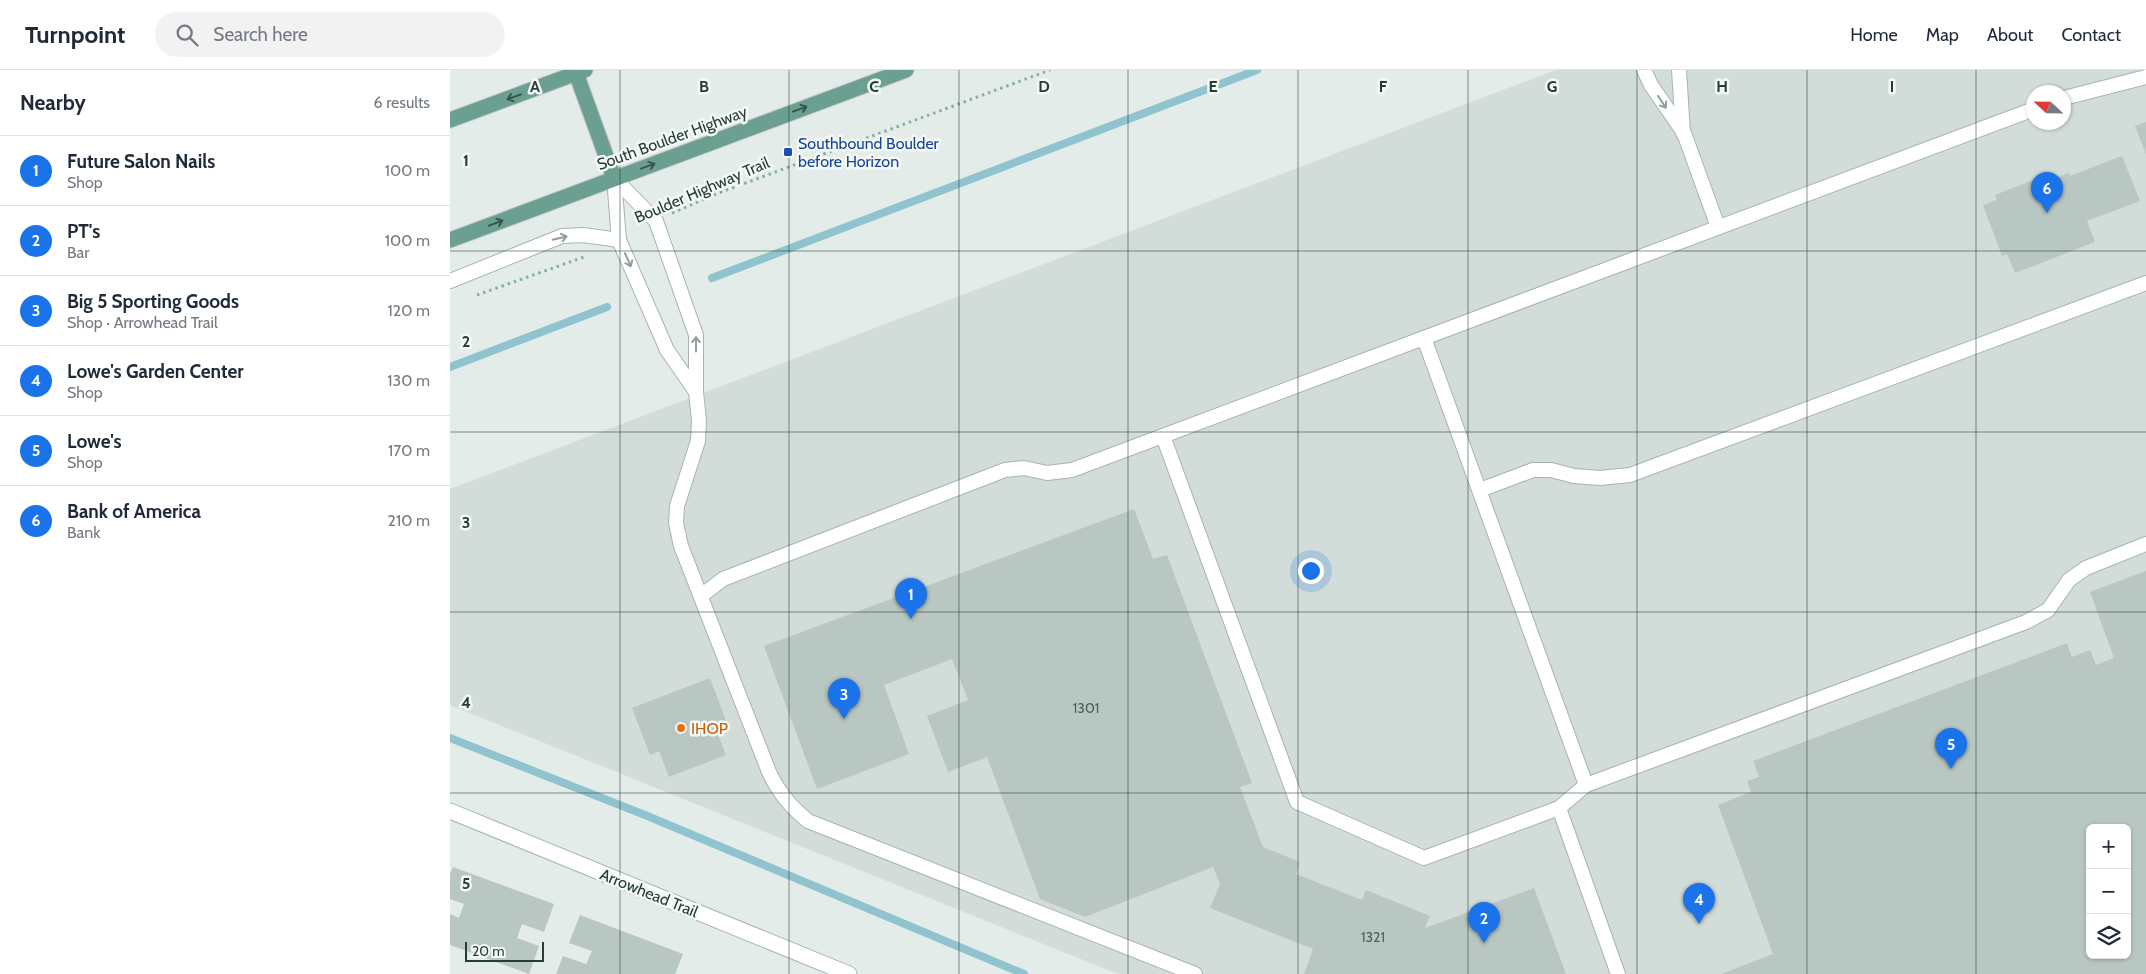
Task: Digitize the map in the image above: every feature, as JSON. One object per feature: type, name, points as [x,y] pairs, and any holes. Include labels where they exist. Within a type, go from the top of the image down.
[{"type":"main road","name":"South Boulder Highway","points":[[450,240],[906,70]]},
{"type":"main road","points":[[450,120],[581,72],[614,178]]},
{"type":"street","name":"Arrowhead Trail","points":[[450,811],[849,974]]},
{"type":"lane","points":[[1644,70],[1650,85],[1684,133]]},
{"type":"lane","points":[[1679,70],[1684,133],[1718,227]]},
{"type":"lane","points":[[2071,96],[2146,76]]},
{"type":"lane","points":[[701,596],[723,579],[1005,470],[1024,468],[1047,473],[1072,470],[2026,112]]},
{"type":"lane","points":[[614,178],[656,221],[696,335],[698,442],[677,506],[676,523],[681,546],[769,772],[779,793],[793,809],[808,821],[1195,974]]},
{"type":"lane","points":[[614,178],[619,240],[667,350],[696,392]]},
{"type":"lane","points":[[450,281],[562,236],[583,235],[619,240]]},
{"type":"lane","points":[[1480,490],[1533,470],[1551,470],[1574,476],[1600,478],[1630,475],[2146,283]]},
{"type":"lane","points":[[1424,338],[1586,785]]},
{"type":"lane","points":[[1163,436],[1297,802],[1424,858],[1559,808],[1586,785],[2026,622],[2048,610],[2069,580],[2086,568],[2146,544]]},
{"type":"lane","points":[[1559,808],[1618,974]]},
{"type":"path","name":"Boulder Highway Trail","points":[[656,221],[716,194],[1050,70]]},
{"type":"path","name":"Boulder Highway Trail","points":[[472,296],[569,262],[619,240]]},
{"type":"shaded area","points":[[1556,70],[2146,70],[2146,974],[1118,974],[450,705],[450,489]]},
{"type":"building","points":[[2146,122],[2146,154],[2135,126]]},
{"type":"building","points":[[2122,156],[2140,201],[2087,221],[2095,242],[2015,273],[2007,254],[2002,256],[1983,205],[1997,200],[1995,195],[2046,175],[2049,181],[2069,173],[2070,176]]},
{"type":"building","points":[[1134,509],[1153,559],[1167,555],[1252,783],[1240,787],[1263,847],[1300,862],[1296,874],[1362,900],[1366,890],[1430,916],[1425,928],[1534,888],[1566,974],[1304,974],[1313,949],[1210,908],[1220,884],[1213,867],[1085,917],[1040,899],[987,757],[948,772],[927,716],[968,700],[952,659],[884,685],[909,754],[817,789],[764,646]]},
{"type":"building","points":[[2146,571],[2146,974],[1721,974],[1773,954],[1718,805],[1751,792],[1747,781],[1759,777],[1753,761],[2067,643],[2072,657],[2090,650],[2096,665],[2114,658],[2090,592]]},
{"type":"building","name":"IHOP","points":[[710,678],[728,726],[716,730],[726,755],[669,777],[659,751],[650,755],[632,708]]},
{"type":"building","points":[[453,867],[554,904],[544,932],[522,924],[517,938],[539,946],[529,974],[450,945],[450,914],[459,918],[464,904],[450,899],[450,874]]},
{"type":"building","points":[[580,915],[683,954],[675,974],[556,974],[563,956],[586,964],[592,951],[569,943]]},
{"type":"waterway","points":[[712,278],[1257,70]]},
{"type":"waterway","points":[[450,367],[607,307]]},
{"type":"waterway","points":[[450,738],[645,815],[1024,974]]},
{"type":"place","name":"Southbound Boulder before Horizon","points":[[788,152]]},
{"type":"place","name":"Bank of America","points":[[2047,213]]},
{"type":"place","name":"Future Salon Nails","points":[[911,619]]},
{"type":"place","name":"Big 5 Sporting Goods","points":[[844,719]]},
{"type":"place","name":"IHOP","points":[[681,728]]},
{"type":"place","name":"Lowe's","points":[[1951,769]]},
{"type":"place","name":"Lowe's Garden Center","points":[[1699,924]]},
{"type":"place","name":"PT's","points":[[1484,943]]}]
